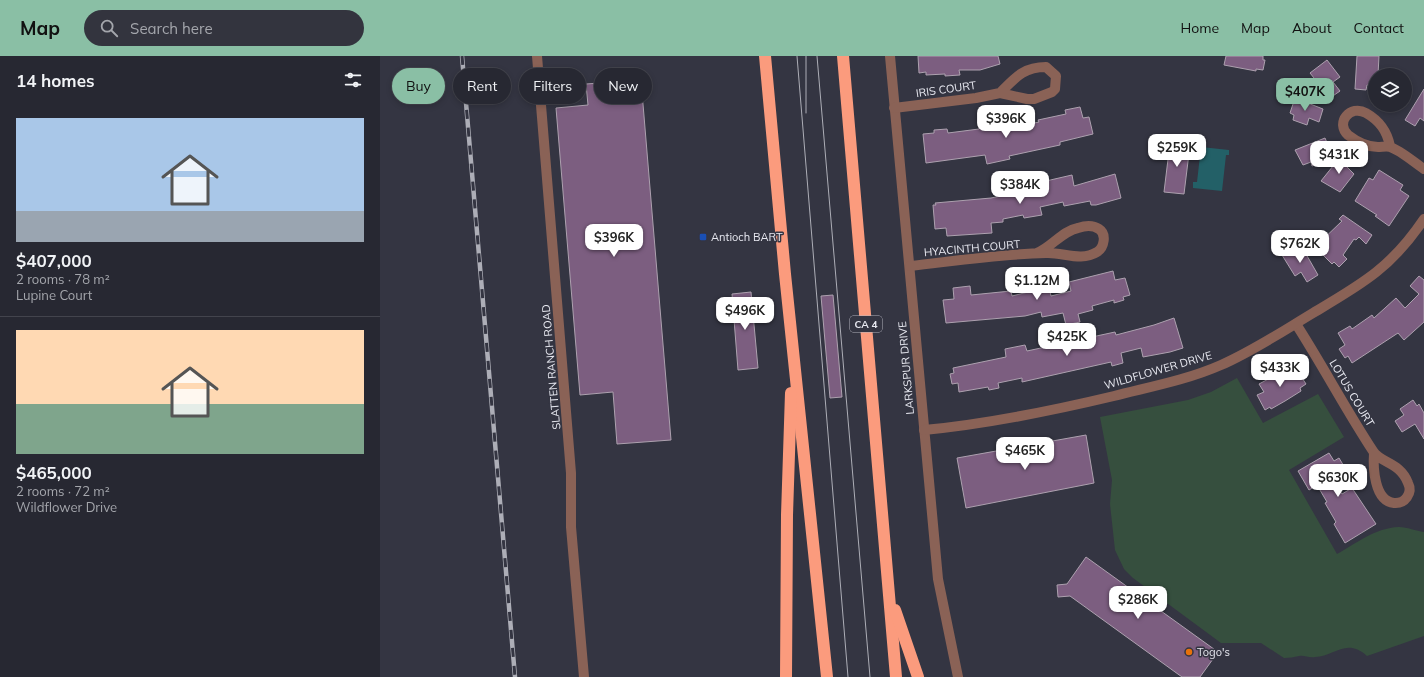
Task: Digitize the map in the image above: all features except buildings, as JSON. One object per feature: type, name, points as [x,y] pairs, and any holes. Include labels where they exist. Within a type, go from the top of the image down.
[{"type":"highway","points":[[766,56],[792,346],[827,677]]},
{"type":"highway","name":"CA 4","points":[[843,56],[896,677]]},
{"type":"highway","points":[[786,677],[787,515],[792,346]]},
{"type":"highway","points":[[889,592],[918,677]]},
{"type":"street","name":"SLATTEN RANCH ROAD","points":[[537,56],[571,473],[571,526],[584,677]]},
{"type":"street","name":"LARKSPUR DRIVE","points":[[890,56],[940,590],[958,677]]},
{"type":"street","name":"IRIS COURT","points":[[894,108],[976,98],[1000,92],[1027,99],[1042,97],[1048,95],[1055,89],[1056,76],[1046,67],[1029,70],[1014,77],[1000,92]]},
{"type":"street","points":[[1390,146],[1384,128],[1377,120],[1359,110],[1350,112],[1346,116],[1343,124],[1347,134],[1366,146],[1390,146],[1424,169]]},
{"type":"street","name":"WILDFLOWER DRIVE","points":[[924,430],[1007,419],[1097,400],[1188,377],[1230,361],[1296,324],[1372,278],[1396,256],[1424,219]]},
{"type":"street","name":"HYACINTH COURT","points":[[910,266],[1037,253],[1052,253],[1081,257],[1093,254],[1102,247],[1103,234],[1099,229],[1094,227],[1077,228],[1068,232],[1051,246],[1037,253]]},
{"type":"street","name":"LOTUS COURT","points":[[1296,324],[1374,454],[1397,467],[1406,478],[1409,484],[1409,492],[1406,498],[1402,501],[1394,503],[1387,500],[1378,487],[1374,474],[1374,454]]},
{"type":"shaded area","points":[[1201,147],[1229,150],[1229,155],[1226,155],[1222,191],[1193,188],[1193,182],[1197,182]]},
{"type":"shaded area","points":[[1237,378],[1263,423],[1318,394],[1344,437],[1289,470],[1337,554],[1366,537],[1382,530],[1402,527],[1424,532],[1424,636],[1367,656],[1353,648],[1346,648],[1322,656],[1284,658],[1261,643],[1221,643],[1133,578],[1124,569],[1115,550],[1110,504],[1112,480],[1100,417],[1188,400],[1211,392]]},
{"type":"tram line","points":[[797,56],[848,677]]},
{"type":"tram line","points":[[806,56],[806,113]]},
{"type":"tram line","points":[[817,56],[870,677]]},
{"type":"railway","points":[[462,56],[515,677]]},
{"type":"place","name":"Antioch BART","points":[[703,237]]},
{"type":"place","name":"Togo's","points":[[1189,652]]}]
